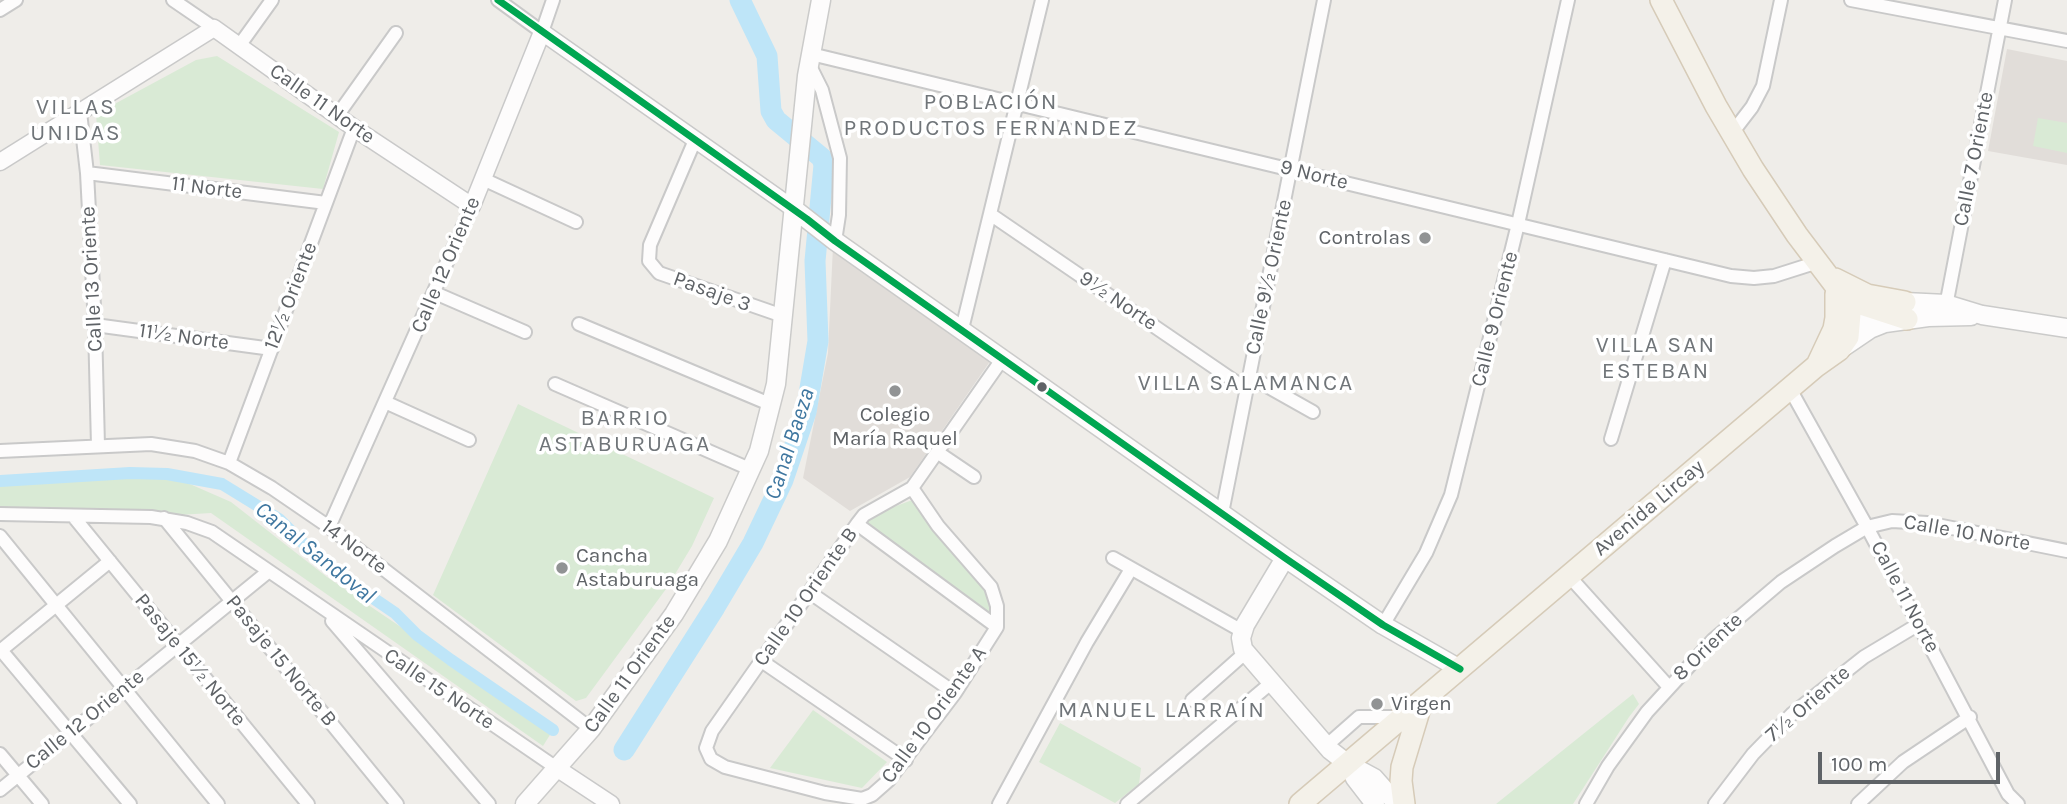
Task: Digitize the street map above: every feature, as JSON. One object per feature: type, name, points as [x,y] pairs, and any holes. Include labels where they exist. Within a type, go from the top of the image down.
[{"type":"main road","name":"Calle 11 Oriente","points":[[525,804],[591,729],[633,673],[690,589],[718,541],[752,470],[772,405],[800,214],[796,186],[810,59],[821,0]]},
{"type":"main road","points":[[1661,0],[1732,133],[1775,204],[1847,301],[1850,326],[1844,344],[1833,348]]},
{"type":"main road","points":[[800,214],[1285,558],[1383,625],[1460,669]]},
{"type":"main road","points":[[1829,277],[1874,310],[1945,311],[2067,328]]},
{"type":"main road","points":[[1829,277],[1906,311]]},
{"type":"main road","points":[[1829,277],[1837,305],[1833,348]]},
{"type":"main road","points":[[1850,326],[1874,310]]},
{"type":"main road","points":[[1833,348],[1906,311]]},
{"type":"main road","name":"Avenida Lircay","points":[[1300,804],[1790,389],[1833,348]]},
{"type":"main road","points":[[1285,558],[1243,643],[1271,683],[1326,746],[1348,764],[1374,778],[1396,804]]},
{"type":"main road","points":[[1405,804],[1401,781],[1402,767],[1422,701]]},
{"type":"main road","points":[[1348,764],[1375,804]]},
{"type":"street","points":[[0,10],[16,0]]},
{"type":"street","name":"Calle 11 Norte","points":[[173,0],[354,128],[472,206]]},
{"type":"street","points":[[239,46],[272,0]]},
{"type":"street","points":[[498,0],[800,214]]},
{"type":"street","name":"Calle 12 Oriente","points":[[329,527],[472,206],[553,0]]},
{"type":"street","points":[[962,329],[1042,0]]},
{"type":"street","name":"Calle 9½ Oriente","points":[[1222,513],[1324,0]]},
{"type":"street","name":"Calle 9 Oriente","points":[[1383,625],[1426,553],[1451,495],[1518,224],[1568,0]]},
{"type":"street","points":[[1732,133],[1752,107],[1763,86],[1781,0]]},
{"type":"street","points":[[1852,0],[2067,41]]},
{"type":"street","name":"Calle 7 Oriente","points":[[1945,311],[2005,0]]},
{"type":"street","points":[[0,162],[214,28]]},
{"type":"street","points":[[337,116],[396,33]]},
{"type":"street","points":[[810,59],[822,90],[839,158],[839,215],[829,237]]},
{"type":"street","name":"9 Norte","points":[[810,59],[1017,104],[1731,276],[1829,277]]},
{"type":"street","name":"Calle 13 Oriente","points":[[79,113],[87,173],[96,325],[98,446]]},
{"type":"street","name":"12½ Oriente","points":[[229,463],[354,128]]},
{"type":"street","name":"Pasaje 3","points":[[695,140],[650,245],[649,261],[659,273],[783,316]]},
{"type":"street","name":"11 Norte","points":[[87,173],[326,203]]},
{"type":"street","points":[[483,179],[576,222]]},
{"type":"street","name":"9½ Norte","points":[[990,214],[1247,383],[1313,412]]},
{"type":"street","points":[[1611,439],[1665,260]]},
{"type":"street","points":[[435,293],[525,332]]},
{"type":"street","points":[[579,324],[772,405]]},
{"type":"street","name":"11½ Norte","points":[[96,325],[272,349]]},
{"type":"street","name":"Calle 10 Oriente B","points":[[862,799],[844,798],[725,767],[707,754],[707,740],[857,524],[864,515],[912,488],[1003,358]]},
{"type":"street","points":[[555,384],[752,470]]},
{"type":"street","name":"Calle 11 Norte","points":[[1790,389],[1970,718],[2008,794],[2018,804]]},
{"type":"street","points":[[385,402],[469,440]]},
{"type":"street","name":"14 Norte","points":[[0,451],[165,446],[195,451],[229,463],[272,488],[329,527],[591,729]]},
{"type":"street","points":[[937,452],[974,477]]},
{"type":"street","points":[[912,488],[938,526],[991,587],[997,606],[997,625]]},
{"type":"street","name":"Calle 15 Norte","points":[[0,514],[164,519],[187,523],[212,532],[321,609],[611,804]]},
{"type":"street","name":"Pasaje 15½ Norte","points":[[73,516],[308,804]]},
{"type":"street","name":"Pasaje 15 Norte B","points":[[164,519],[397,804]]},
{"type":"street","name":"Calle 10 Norte","points":[[1867,527],[1892,521],[1927,523],[2067,551]]},
{"type":"street","points":[[857,524],[997,625]]},
{"type":"street","name":"8 Oriente","points":[[1586,804],[1626,739],[1668,686],[1714,639],[1759,599],[1804,566],[1867,527]]},
{"type":"street","points":[[0,537],[218,804]]},
{"type":"street","points":[[1113,558],[1243,643],[1192,701]]},
{"type":"street","points":[[110,561],[1,651],[130,804]]},
{"type":"street","points":[[999,804],[1087,642],[1131,569]]},
{"type":"street","name":"Calle 12 Oriente","points":[[0,790],[269,571]]},
{"type":"street","points":[[1569,576],[1668,686]]},
{"type":"street","points":[[809,592],[955,693]]},
{"type":"street","points":[[321,609],[489,804]]},
{"type":"street","name":"7½ Oriente","points":[[1714,804],[1753,754],[1792,714],[1864,657],[1919,624]]},
{"type":"street","name":"Calle 10 Oriente A","points":[[862,799],[881,787],[905,760],[955,693],[997,625]]},
{"type":"street","points":[[760,660],[905,760]]},
{"type":"street","points":[[1127,804],[1271,683]]},
{"type":"street","points":[[1326,746],[1359,717],[1403,718]]},
{"type":"street","points":[[1858,804],[1903,762],[1970,718]]},
{"type":"street","points":[[0,754],[42,804]]},
{"type":"shaded area","points":[[2007,49],[2067,61],[2067,165],[1988,151]]},
{"type":"shaded area","name":"Colegio María Raquel","points":[[833,246],[993,357],[910,477],[850,511],[803,478],[828,353]]},
{"type":"green space","points":[[217,56],[339,132],[323,189],[100,165],[96,114],[196,60]]},
{"type":"green space","points":[[2038,118],[2067,123],[2067,153],[2033,146]]},
{"type":"green space","name":"Cancha Astaburuaga","points":[[518,404],[714,498],[692,546],[666,589],[586,698],[576,701],[433,595]]},
{"type":"green space","points":[[167,474],[231,502],[327,577],[553,730],[543,746],[211,513],[145,517],[0,513],[0,483]]},
{"type":"green space","points":[[915,499],[983,582],[993,622],[861,529],[872,515]]},
{"type":"green space","points":[[1633,694],[1639,704],[1573,804],[1496,804]]},
{"type":"green space","points":[[813,710],[887,762],[862,788],[770,768]]},
{"type":"green space","points":[[1060,723],[1141,768],[1139,784],[1115,803],[1039,762]]},
{"type":"waterway","name":"Canal Baeza","points":[[624,750],[753,543],[783,480],[806,412],[818,341],[815,261],[824,165],[822,158],[776,120],[771,111],[767,56],[740,0]]},
{"type":"waterway","name":"Canal Sandoval","points":[[0,481],[130,473],[167,474],[222,484],[279,519],[326,566],[395,613],[417,635],[451,660],[553,730]]},
{"type":"transit line","points":[[498,0],[1285,558],[1383,625],[1460,669]]},
{"type":"place","name":"Controlas","points":[[1425,238]]},
{"type":"place","name":"Colegio María Raquel","points":[[895,391]]},
{"type":"place","name":"Cancha Astaburuaga","points":[[562,568]]},
{"type":"place","name":"Virgen","points":[[1377,704]]},
{"type":"district","name":"POBLACIÓN PRODUCTOS FERNANDEZ","points":[[991,115]]},
{"type":"district","name":"VILLAS UNIDAS","points":[[76,120]]},
{"type":"district","name":"VILLA SAN ESTEBAN","points":[[1656,358]]},
{"type":"district","name":"VILLA SALAMANCA","points":[[1246,383]]},
{"type":"district","name":"BARRIO ASTABURUAGA","points":[[625,431]]},
{"type":"district","name":"MANUEL LARRAÍN","points":[[1162,710]]}]
